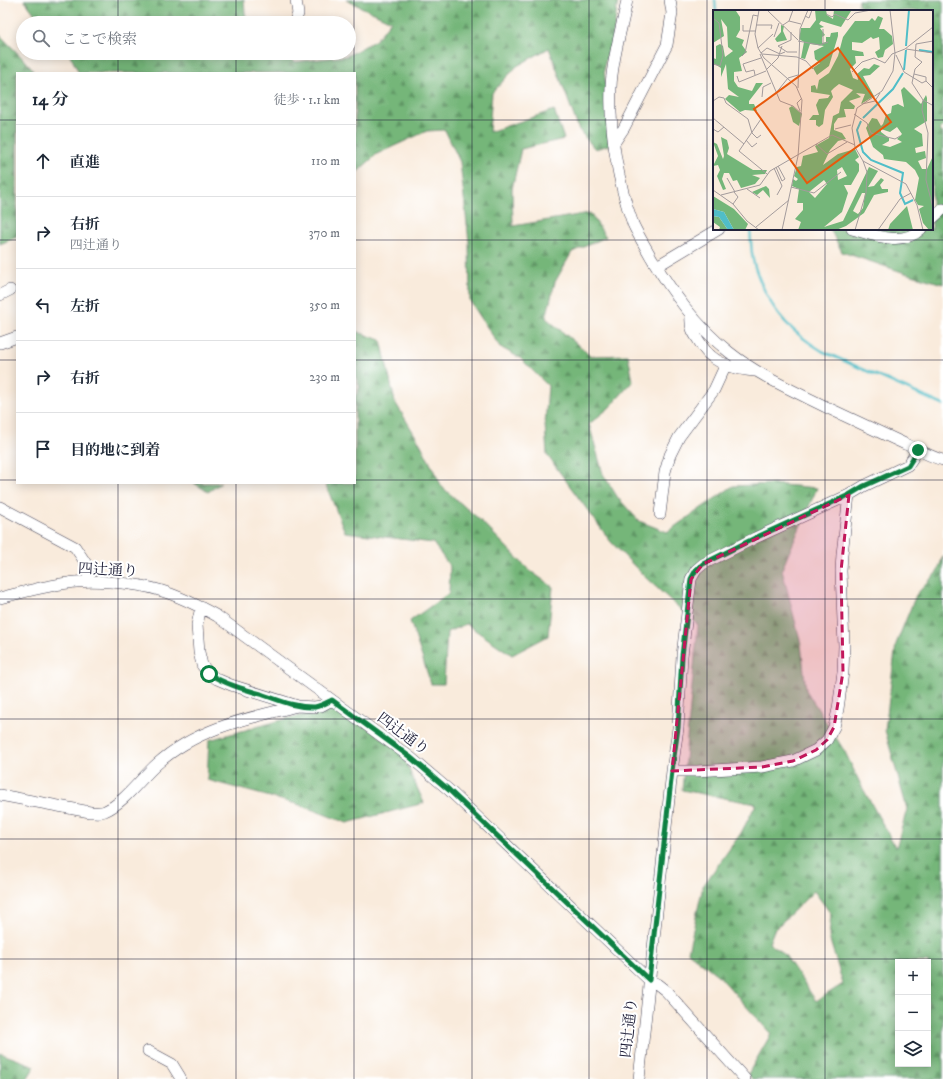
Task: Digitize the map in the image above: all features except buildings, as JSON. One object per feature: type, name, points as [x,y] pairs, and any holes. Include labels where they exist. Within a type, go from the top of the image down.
[{"type":"street","points":[[296,0],[297,16]]},
{"type":"street","points":[[628,0],[611,86],[611,113],[614,143],[621,184],[634,226],[672,290],[691,315],[706,331],[728,352],[756,371],[854,420],[943,460]]},
{"type":"street","points":[[614,143],[624,128],[667,45],[672,13],[670,0]]},
{"type":"street","points":[[933,218],[943,210]]},
{"type":"street","points":[[657,266],[717,230]]},
{"type":"street","points":[[856,230],[889,238],[904,238],[916,234],[920,230]]},
{"type":"street","points":[[691,315],[690,326],[701,345],[710,356],[738,369],[756,371]]},
{"type":"street","points":[[0,343],[16,337]]},
{"type":"street","points":[[660,514],[665,472],[670,455],[679,437],[714,390],[726,364]]},
{"type":"street","points":[[745,1079],[666,991],[649,980],[678,728],[682,656],[691,579],[696,570],[703,564],[908,466],[918,450]]},
{"type":"street","points":[[672,771],[762,767],[793,761],[816,750],[827,740],[834,727],[843,672],[844,646],[841,571],[849,495]]},
{"type":"street","points":[[0,507],[75,547],[85,562],[90,581]]},
{"type":"street","name":"四辻通り","points":[[0,598],[62,584],[90,581],[119,583],[158,589],[201,608],[223,621],[410,757],[449,790],[649,980],[639,1079]]},
{"type":"street","points":[[201,608],[197,625],[199,652],[202,665],[209,674],[217,680],[298,706],[321,706],[332,700]]},
{"type":"street","points":[[1,794],[90,812],[104,811],[115,805],[126,796],[148,772],[164,757],[177,748],[213,729],[238,720],[298,706]]},
{"type":"street","points":[[148,1051],[172,1064],[180,1079]]},
{"type":"highlighted area","points":[[849,495],[841,571],[843,672],[834,727],[827,740],[816,750],[793,761],[762,767],[672,771],[691,579],[703,564]]},
{"type":"green space","points":[[24,0],[244,0],[246,16],[37,16]]},
{"type":"green space","points":[[346,0],[618,0],[613,37],[604,66],[610,145],[595,149],[579,130],[549,48],[517,66],[492,93],[489,132],[554,110],[564,139],[521,149],[512,189],[513,226],[590,213],[606,237],[572,252],[555,282],[546,318],[591,356],[628,355],[633,381],[609,408],[589,424],[603,474],[618,498],[639,521],[667,532],[733,486],[772,484],[817,488],[782,569],[801,644],[806,690],[845,752],[861,785],[896,848],[907,809],[885,730],[896,644],[916,595],[938,571],[943,556],[943,1079],[752,1079],[748,1074],[771,1034],[720,977],[688,952],[703,886],[741,833],[756,804],[682,790],[698,625],[646,578],[611,542],[547,455],[545,424],[548,386],[520,358],[500,347],[470,301],[469,242],[460,162],[445,130],[427,131],[377,154],[356,173],[356,72],[78,72],[72,60],[292,60],[295,62],[312,60],[356,60],[356,51],[376,40],[391,21]],"holes":[[[814,891],[831,914],[829,937],[843,984],[816,1001],[785,955],[769,943],[774,930]]]},
{"type":"green space","points":[[859,0],[943,0],[943,127],[939,130],[943,133],[943,284],[842,252],[831,230],[933,230],[933,10],[862,10],[858,4]]},
{"type":"green space","points":[[0,35],[16,52],[16,60],[24,60],[32,68],[33,72],[16,72],[16,237],[0,244]]},
{"type":"green space","points":[[356,331],[381,340],[395,402],[421,445],[442,487],[480,520],[529,570],[553,587],[548,636],[512,655],[466,624],[447,632],[444,684],[431,684],[410,621],[449,593],[450,567],[433,543],[345,532],[325,484],[356,484],[356,395],[360,387],[356,378]]},
{"type":"green space","points":[[196,484],[220,484],[208,492]]},
{"type":"green space","points":[[338,706],[401,752],[424,803],[347,823],[300,805],[207,780],[209,740]]},
{"type":"green space","points":[[0,1053],[35,1066],[27,1079],[0,1079]]},
{"type":"waterway","points":[[715,0],[716,10]]},
{"type":"waterway","points":[[750,230],[753,260],[761,283],[772,305],[786,323],[802,337],[822,351],[943,405]]},
{"type":"route","points":[[209,674],[217,680],[298,706],[321,706],[332,700],[410,757],[449,790],[649,980],[678,728],[682,656],[691,579],[696,570],[703,564],[908,466],[918,450]]}]
